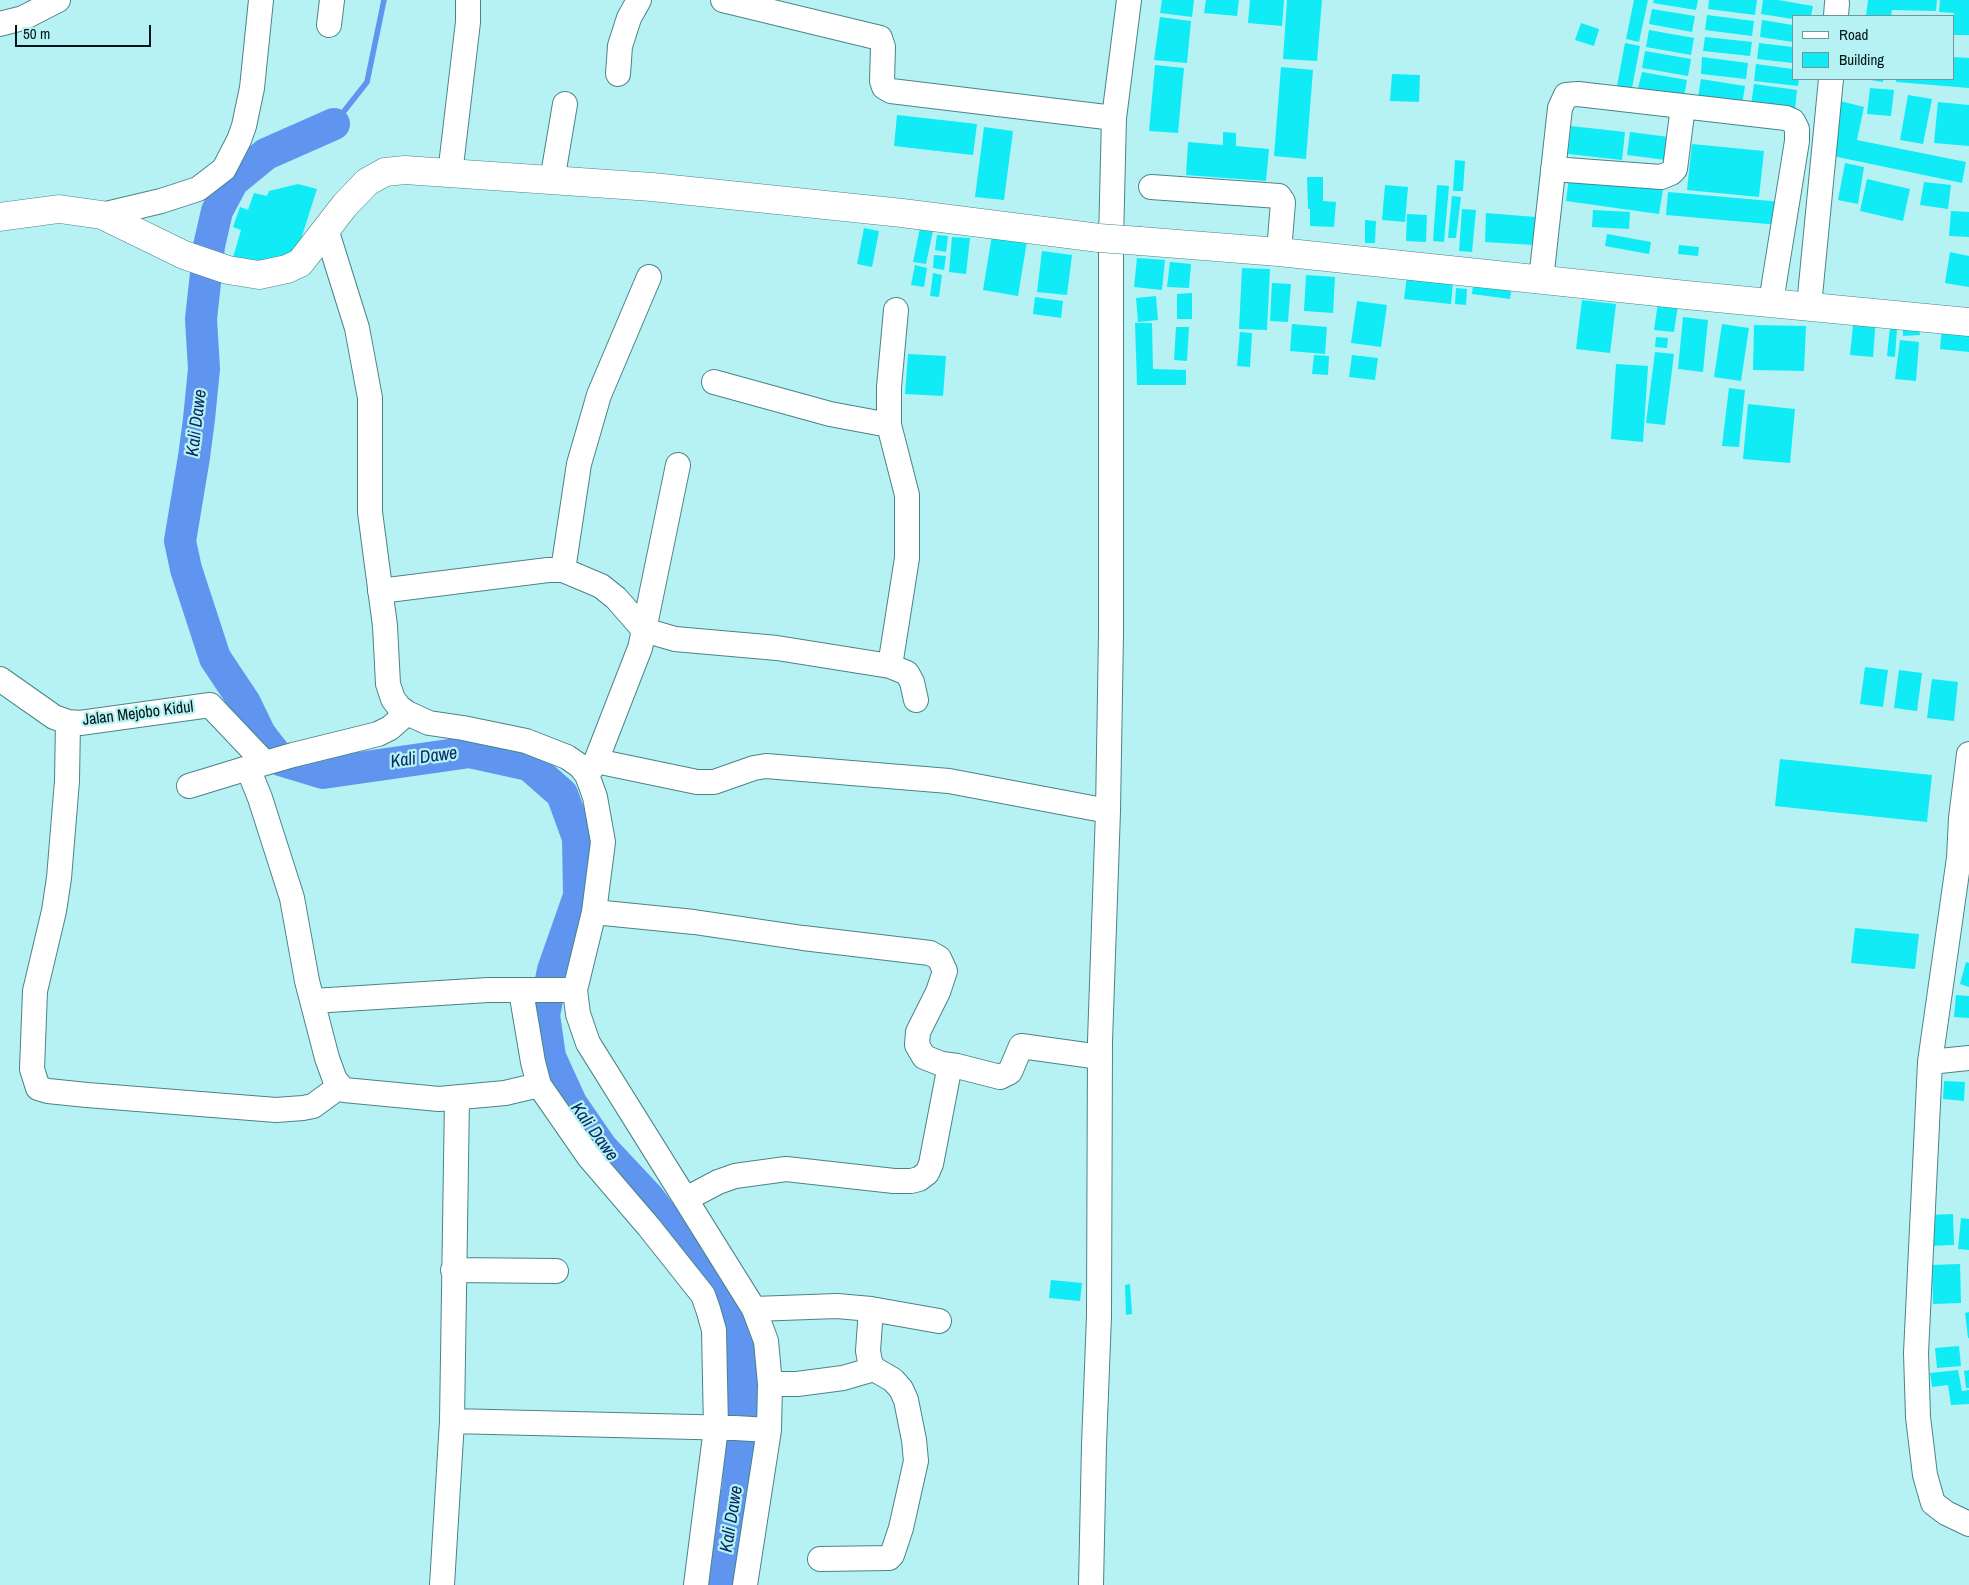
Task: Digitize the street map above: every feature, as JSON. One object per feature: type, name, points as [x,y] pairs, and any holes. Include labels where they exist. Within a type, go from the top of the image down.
[{"type":"main road","points":[[0,217],[59,209],[102,215],[184,255],[228,270],[259,275],[287,269],[300,263],[345,205],[367,182],[385,172],[405,170],[652,187],[902,213],[1099,238],[1279,252],[1969,322]]},
{"type":"street","points":[[102,215],[160,201],[198,189],[224,169],[239,140],[250,98],[260,0]]},
{"type":"street","points":[[329,24],[332,0]]},
{"type":"street","points":[[450,174],[468,22],[468,0]]},
{"type":"street","points":[[618,74],[620,46],[629,18],[639,0]]},
{"type":"street","points":[[723,0],[880,38],[883,47],[882,81],[884,87],[891,91],[1114,118]]},
{"type":"street","points":[[1091,1585],[1099,1316],[1100,1057],[1108,811],[1111,634],[1111,240],[1114,118],[1129,0]]},
{"type":"street","points":[[0,24],[23,18],[45,3]]},
{"type":"street","points":[[1810,306],[1830,80]]},
{"type":"street","points":[[1541,280],[1560,108],[1566,95],[1578,94],[1786,118],[1793,121],[1797,129],[1797,141],[1771,302]]},
{"type":"street","points":[[552,181],[565,104]]},
{"type":"street","points":[[1554,169],[1662,176],[1671,173],[1675,169],[1683,106]]},
{"type":"street","points":[[1151,187],[1279,196],[1283,202],[1279,252]]},
{"type":"street","points":[[326,228],[357,328],[370,398],[370,512],[385,626],[388,684],[393,699],[407,713],[429,723],[526,741],[567,757],[580,766],[592,768],[697,782],[714,782],[754,768],[766,766],[949,781],[1108,811]]},
{"type":"street","points":[[563,570],[579,464],[599,395],[649,277]]},
{"type":"street","points":[[890,666],[907,558],[907,495],[889,425],[896,310]]},
{"type":"street","points":[[714,382],[830,414],[889,425]]},
{"type":"street","points":[[678,465],[640,648],[592,768],[603,842],[594,912],[548,991],[533,1062],[539,1085],[589,1157],[649,1227],[702,1295],[744,1429],[745,1585]]},
{"type":"street","points":[[380,591],[548,570],[563,570],[601,586],[616,598],[644,630],[675,639],[777,648],[890,666],[907,672],[912,682],[916,700]]},
{"type":"street","name":"Jalan Mejobo Kidul","points":[[0,679],[54,717],[68,722],[80,723],[210,706],[256,765]]},
{"type":"street","points":[[189,786],[293,754],[378,734],[390,728],[407,713]]},
{"type":"street","points":[[68,722],[67,781],[60,878],[35,991],[32,1069],[38,1088],[77,1094],[276,1110],[313,1106],[339,1086]]},
{"type":"street","points":[[1969,754],[1961,818],[1964,860],[1930,1062],[1916,1354],[1918,1417],[1925,1475],[1933,1503],[1946,1513],[1969,1524]]},
{"type":"street","points":[[256,765],[260,798],[292,898],[300,950],[327,1058],[339,1086],[344,1090],[409,1098],[439,1099],[505,1093],[539,1085]]},
{"type":"street","points":[[594,912],[694,922],[803,938],[930,953],[939,958],[945,971],[938,992],[918,1032],[917,1045],[924,1057],[942,1064],[996,1077],[1004,1077],[1010,1072],[1021,1046],[1100,1057]]},
{"type":"street","points":[[313,1002],[478,990],[548,991],[578,1014],[588,1043],[754,1308],[766,1341],[770,1384],[744,1429],[696,1585]]},
{"type":"street","points":[[1930,1062],[1969,1058]]},
{"type":"street","points":[[686,1199],[718,1182],[735,1176],[786,1169],[894,1181],[919,1179],[927,1173],[931,1164],[950,1065]]},
{"type":"street","points":[[442,1585],[452,1421],[457,1098]]},
{"type":"street","points":[[453,1270],[556,1270]]},
{"type":"street","points":[[754,1308],[837,1306],[871,1309],[940,1321]]},
{"type":"street","points":[[820,1558],[889,1558],[899,1536],[916,1461],[906,1400],[901,1389],[894,1380],[874,1368],[870,1362],[868,1350],[871,1309]]},
{"type":"street","points":[[770,1384],[796,1384],[843,1378],[874,1368]]},
{"type":"street","points":[[452,1421],[744,1429]]},
{"type":"building","points":[[1162,0],[1194,0],[1192,17],[1160,13]]},
{"type":"building","points":[[1206,0],[1239,0],[1237,16],[1204,13]]},
{"type":"building","points":[[1250,0],[1284,0],[1282,26],[1248,23]]},
{"type":"building","points":[[1287,0],[1322,0],[1317,61],[1283,59]]},
{"type":"building","points":[[1634,0],[1648,0],[1639,42],[1626,39]]},
{"type":"building","points":[[1654,0],[1698,0],[1696,10],[1653,3]]},
{"type":"building","points":[[1709,0],[1757,0],[1755,15],[1708,9]]},
{"type":"building","points":[[1763,0],[1778,0],[1813,6],[1811,15],[1792,15],[1792,19],[1761,14]]},
{"type":"building","points":[[1868,0],[1937,0],[1936,11],[1892,10],[1891,15],[1866,15]]},
{"type":"building","points":[[1940,0],[1969,0],[1969,35],[1954,35],[1954,13],[1939,12]]},
{"type":"building","points":[[1652,9],[1695,16],[1692,32],[1649,24]]},
{"type":"building","points":[[1707,15],[1754,21],[1752,36],[1705,30]]},
{"type":"building","points":[[1160,17],[1191,21],[1187,63],[1154,60]]},
{"type":"building","points":[[1762,20],[1792,25],[1792,42],[1760,37]]},
{"type":"building","points":[[1581,23],[1599,29],[1594,46],[1575,40]]},
{"type":"building","points":[[1649,30],[1694,38],[1691,55],[1646,47]]},
{"type":"building","points":[[1705,37],[1752,42],[1750,56],[1703,51]]},
{"type":"building","points":[[1625,43],[1640,46],[1632,88],[1617,86]]},
{"type":"building","points":[[1759,43],[1792,47],[1792,63],[1757,59]]},
{"type":"building","points":[[1645,51],[1691,59],[1688,76],[1642,68]]},
{"type":"building","points":[[1702,57],[1748,63],[1746,79],[1701,74]]},
{"type":"building","points":[[1954,57],[1969,58],[1969,88],[1896,82],[1896,80],[1954,80]]},
{"type":"building","points":[[1756,64],[1792,69],[1792,80],[1799,80],[1798,86],[1754,81]]},
{"type":"building","points":[[1155,65],[1184,68],[1178,133],[1149,131]]},
{"type":"building","points":[[1281,67],[1313,70],[1306,159],[1274,156]]},
{"type":"building","points":[[1642,72],[1687,80],[1684,96],[1638,88]]},
{"type":"building","points":[[1392,74],[1420,75],[1419,102],[1390,101]]},
{"type":"building","points":[[1701,79],[1745,86],[1742,105],[1698,97]]},
{"type":"building","points":[[1754,84],[1797,90],[1795,110],[1751,105]]},
{"type":"building","points":[[1870,88],[1894,90],[1891,116],[1867,114]]},
{"type":"building","points":[[1908,95],[1932,99],[1923,144],[1900,140]]},
{"type":"building","points":[[1840,101],[1864,107],[1857,140],[1966,162],[1962,183],[1828,155]]},
{"type":"building","points":[[1938,102],[1969,105],[1969,146],[1934,143]]},
{"type":"building","points":[[897,115],[977,124],[973,155],[894,146]]},
{"type":"building","points":[[1571,126],[1625,132],[1622,160],[1568,154]]},
{"type":"building","points":[[984,127],[1013,131],[1004,200],[975,197]]},
{"type":"building","points":[[1223,132],[1236,133],[1236,146],[1269,149],[1266,181],[1186,175],[1188,142],[1223,145]]},
{"type":"building","points":[[1630,132],[1669,137],[1666,160],[1627,155]]},
{"type":"building","points":[[1692,144],[1764,151],[1759,197],[1687,190]]},
{"type":"building","points":[[1455,160],[1465,161],[1463,191],[1453,191]]},
{"type":"building","points":[[1845,163],[1864,167],[1858,204],[1838,200]]},
{"type":"building","points":[[1307,177],[1323,177],[1323,201],[1336,202],[1334,227],[1310,226]]},
{"type":"building","points":[[1569,177],[1663,189],[1659,214],[1566,201]]},
{"type":"building","points":[[1867,179],[1910,189],[1903,221],[1860,211]]},
{"type":"building","points":[[1924,182],[1951,185],[1948,209],[1920,205]]},
{"type":"building","points":[[298,184],[317,189],[295,258],[283,265],[264,259],[261,270],[232,261],[241,230],[233,227],[240,207],[248,210],[254,193],[267,196],[269,191]]},
{"type":"building","points":[[1385,185],[1408,187],[1405,222],[1382,220]]},
{"type":"building","points":[[1437,185],[1449,186],[1444,242],[1433,241]]},
{"type":"building","points":[[1668,192],[1782,202],[1779,225],[1666,215]]},
{"type":"building","points":[[1452,196],[1461,197],[1456,238],[1448,238]]},
{"type":"building","points":[[1462,209],[1476,210],[1472,252],[1459,251]]},
{"type":"building","points":[[1593,210],[1630,212],[1629,229],[1592,227]]},
{"type":"building","points":[[1951,211],[1969,212],[1969,237],[1949,236]]},
{"type":"building","points":[[1486,213],[1536,217],[1534,245],[1485,242]]},
{"type":"building","points":[[1407,214],[1427,215],[1426,242],[1406,241]]},
{"type":"building","points":[[1365,220],[1376,221],[1375,243],[1365,243]]},
{"type":"building","points":[[921,223],[934,226],[926,264],[913,262]]},
{"type":"building","points":[[864,228],[879,231],[872,267],[857,264]]},
{"type":"building","points":[[993,229],[1028,235],[1018,296],[983,290]]},
{"type":"building","points":[[1607,234],[1651,242],[1649,254],[1605,246]]},
{"type":"building","points":[[937,235],[948,236],[946,252],[935,250]]},
{"type":"building","points":[[952,237],[970,238],[966,274],[949,272]]},
{"type":"building","points":[[1679,245],[1699,247],[1698,256],[1678,254]]},
{"type":"building","points":[[1042,251],[1072,255],[1067,295],[1037,292]]},
{"type":"building","points":[[1950,252],[1969,256],[1969,287],[1945,283]]},
{"type":"building","points":[[934,255],[946,256],[944,270],[933,268]]},
{"type":"building","points":[[1137,258],[1165,260],[1162,290],[1134,287]]},
{"type":"building","points":[[1170,262],[1191,264],[1189,288],[1167,287]]},
{"type":"building","points":[[915,265],[927,268],[924,287],[911,285]]},
{"type":"building","points":[[1242,268],[1270,269],[1267,330],[1239,329]]},
{"type":"building","points":[[933,273],[942,275],[939,297],[930,296]]},
{"type":"building","points":[[1306,275],[1335,277],[1333,313],[1304,311]]},
{"type":"building","points":[[1474,275],[1513,280],[1510,299],[1472,294]]},
{"type":"building","points":[[1407,276],[1453,282],[1451,304],[1404,299]]},
{"type":"building","points":[[1272,283],[1291,284],[1288,322],[1270,321]]},
{"type":"building","points":[[1456,288],[1467,289],[1466,305],[1455,304]]},
{"type":"building","points":[[1192,293],[1192,319],[1177,319],[1177,294]]},
{"type":"building","points":[[1156,296],[1158,320],[1138,322],[1136,298]]},
{"type":"building","points":[[1035,297],[1063,301],[1061,318],[1033,314]]},
{"type":"building","points":[[1582,300],[1616,304],[1610,353],[1576,349]]},
{"type":"building","points":[[1357,301],[1387,305],[1381,347],[1351,343]]},
{"type":"building","points":[[1658,303],[1678,305],[1674,332],[1654,330]]},
{"type":"building","points":[[1854,315],[1876,317],[1873,357],[1850,355]]},
{"type":"building","points":[[1683,317],[1708,320],[1703,372],[1678,369]]},
{"type":"building","points":[[1135,323],[1152,323],[1153,369],[1186,370],[1186,385],[1137,385]]},
{"type":"building","points":[[1292,324],[1327,327],[1325,354],[1290,351]]},
{"type":"building","points":[[1722,324],[1749,328],[1741,381],[1714,377]]},
{"type":"building","points":[[1754,325],[1806,326],[1804,371],[1753,370]]},
{"type":"building","points":[[1903,325],[1919,325],[1920,335],[1903,336]]},
{"type":"building","points":[[1942,326],[1969,329],[1969,352],[1940,349]]},
{"type":"building","points":[[1176,327],[1189,327],[1187,361],[1174,360]]},
{"type":"building","points":[[1890,327],[1897,328],[1895,357],[1887,356]]},
{"type":"building","points":[[1240,332],[1252,333],[1250,367],[1237,366]]},
{"type":"building","points":[[1656,337],[1668,338],[1667,348],[1655,347]]},
{"type":"building","points":[[1900,340],[1919,342],[1916,381],[1895,379]]},
{"type":"building","points":[[1655,352],[1674,354],[1665,425],[1646,423]]},
{"type":"building","points":[[908,354],[946,356],[943,396],[905,394]]},
{"type":"building","points":[[1314,355],[1329,356],[1328,375],[1312,374]]},
{"type":"building","points":[[1352,355],[1378,358],[1375,380],[1349,377]]},
{"type":"building","points":[[1616,364],[1648,366],[1643,442],[1611,439]]},
{"type":"building","points":[[1729,388],[1745,390],[1739,447],[1722,446]]},
{"type":"building","points":[[1748,404],[1795,409],[1790,463],[1743,459]]},
{"type":"building","points":[[1865,667],[1888,670],[1883,707],[1860,704]]},
{"type":"building","points":[[1899,670],[1922,673],[1917,711],[1894,708]]},
{"type":"building","points":[[1932,679],[1958,682],[1954,721],[1927,718]]},
{"type":"building","points":[[1780,759],[1932,775],[1927,822],[1775,806]]},
{"type":"building","points":[[1855,928],[1919,934],[1915,969],[1851,963]]},
{"type":"building","points":[[1966,962],[1969,963],[1969,987],[1960,984]]},
{"type":"building","points":[[1956,995],[1969,996],[1969,1018],[1954,1017]]},
{"type":"building","points":[[1944,1081],[1965,1082],[1964,1101],[1943,1099]]},
{"type":"building","points":[[1953,1214],[1954,1245],[1929,1246],[1927,1215]]},
{"type":"building","points":[[1961,1218],[1969,1219],[1969,1250],[1958,1249]]},
{"type":"building","points":[[1960,1264],[1961,1303],[1933,1304],[1932,1265]]},
{"type":"building","points":[[1051,1280],[1082,1283],[1080,1301],[1049,1298]]},
{"type":"building","points":[[1130,1284],[1132,1314],[1126,1315],[1125,1285]]},
{"type":"building","points":[[1969,1312],[1969,1338],[1968,1338],[1965,1313]]},
{"type":"building","points":[[1959,1346],[1961,1366],[1937,1368],[1935,1348]]},
{"type":"building","points":[[1958,1370],[1962,1391],[1969,1390],[1969,1404],[1951,1405],[1948,1385],[1932,1387],[1930,1373]]},
{"type":"building","points":[[1969,1370],[1969,1388],[1966,1388],[1964,1371]]},
{"type":"waterway","name":"Kali Dawe","points":[[334,124],[367,82],[384,0]]},
{"type":"waterway","name":"Kali Dawe","points":[[334,124],[266,154],[233,181],[217,211],[209,246],[201,319],[204,369],[199,419],[180,541],[186,569],[215,658],[245,703],[260,734],[280,760],[323,773],[470,752],[529,765],[562,794],[578,838],[579,896],[553,970],[544,1015],[550,1057],[571,1103],[602,1148],[648,1197],[700,1266],[727,1307],[741,1354],[743,1411],[738,1487],[721,1585]]}]
